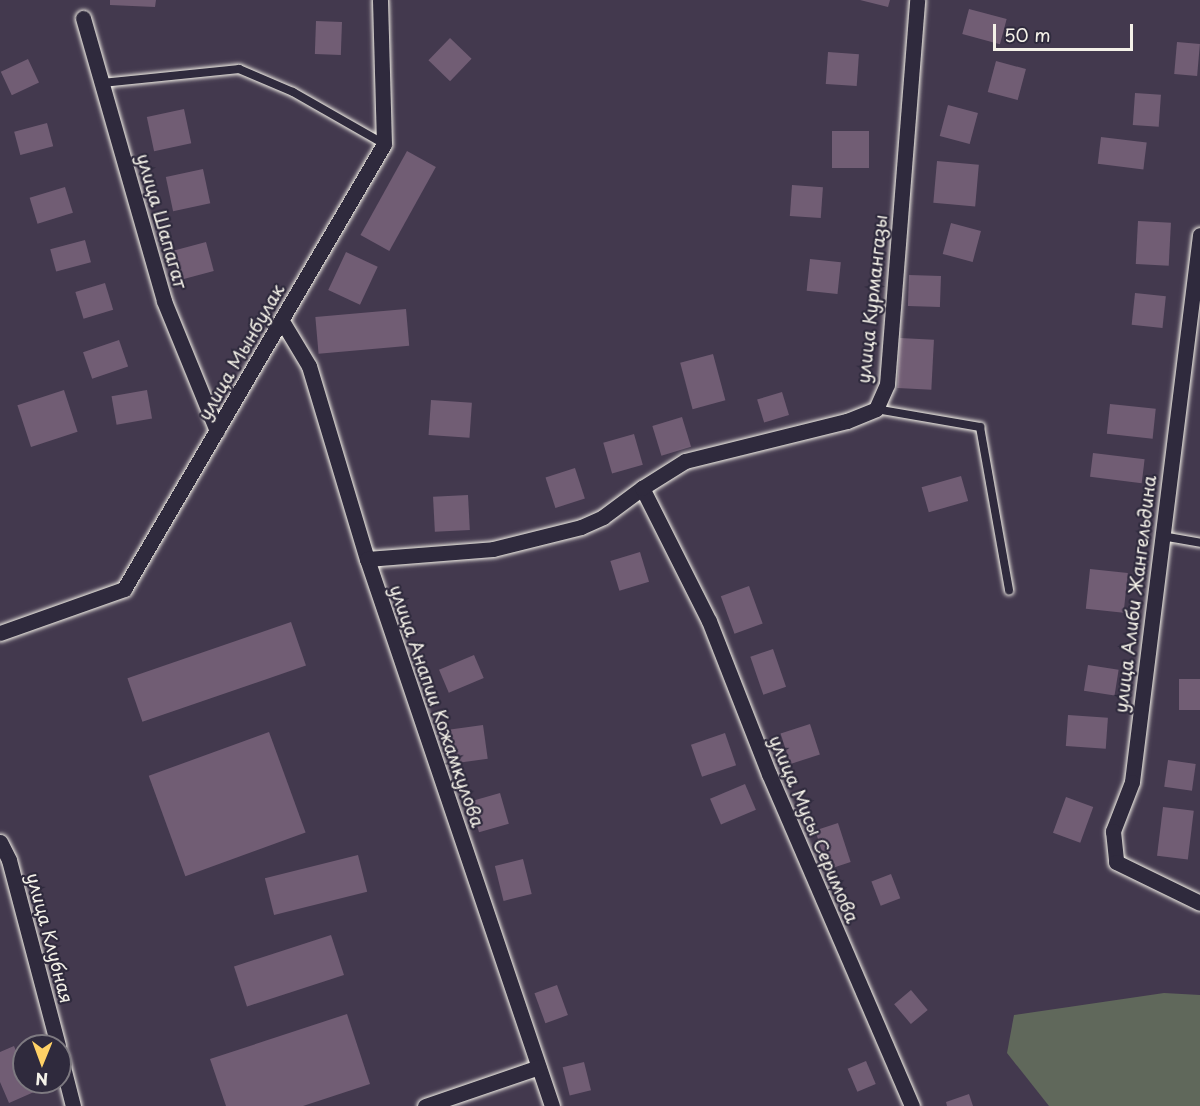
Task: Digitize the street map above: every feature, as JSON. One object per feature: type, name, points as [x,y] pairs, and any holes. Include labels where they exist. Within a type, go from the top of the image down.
[{"type":"street","points":[[380,0],[384,144]]},
{"type":"street","name":"улица Курмангазы","points":[[367,560],[493,549],[581,527],[603,517],[642,488],[685,461],[847,421],[876,409],[887,384],[917,0]]},
{"type":"street","name":"улица Шапагат","points":[[83,18],[164,301],[217,430]]},
{"type":"street","name":"улица Мынбулак","points":[[0,633],[124,590],[384,144]]},
{"type":"street","name":"улица Алиби Жангельдина","points":[[1200,235],[1132,782],[1113,831],[1116,862],[1200,903]]},
{"type":"street","name":"улица Анапии Кожамкулова","points":[[282,321],[309,366],[367,560],[552,1106]]},
{"type":"street","name":"улица Мусы Серимова","points":[[642,488],[683,566],[912,1106]]},
{"type":"street","name":"улица Клубная","points":[[0,842],[9,860],[55,1034]]},
{"type":"street","points":[[425,1106],[539,1066]]},
{"type":"lane","points":[[102,83],[239,69],[293,92],[384,144]]},
{"type":"lane","points":[[876,409],[980,427],[1009,590]]},
{"type":"lane","points":[[1162,536],[1200,543]]},
{"type":"green space","points":[[1164,993],[1200,995],[1200,1106],[1049,1106],[1007,1053],[1014,1015]]},
{"type":"building","points":[[110,0],[156,0],[155,7],[110,5]]},
{"type":"building","points":[[860,0],[890,0],[888,7]]},
{"type":"building","points":[[969,9],[1007,19],[1000,44],[962,34]]},
{"type":"building","points":[[316,21],[342,22],[341,55],[315,54]]},
{"type":"building","points":[[450,38],[472,59],[450,81],[428,60]]},
{"type":"building","points":[[1177,42],[1200,44],[1197,76],[1174,74]]},
{"type":"building","points":[[828,52],[859,54],[857,86],[826,84]]},
{"type":"building","points":[[28,59],[39,83],[12,95],[1,72]]},
{"type":"building","points":[[996,61],[1026,69],[1018,100],[988,92]]},
{"type":"building","points":[[1135,93],[1161,95],[1159,127],[1133,125]]},
{"type":"building","points":[[948,105],[978,113],[970,144],[940,136]]},
{"type":"building","points":[[184,109],[191,143],[154,151],[147,117]]},
{"type":"building","points":[[47,123],[53,146],[20,155],[14,132]]},
{"type":"building","points":[[832,131],[869,131],[869,168],[832,168]]},
{"type":"building","points":[[1101,137],[1147,143],[1143,169],[1098,164]]},
{"type":"building","points":[[407,151],[436,167],[389,251],[360,235]]},
{"type":"building","points":[[937,161],[979,165],[975,207],[933,203]]},
{"type":"building","points":[[203,169],[210,203],[173,211],[166,177]]},
{"type":"building","points":[[792,185],[823,187],[821,218],[790,216]]},
{"type":"building","points":[[65,187],[73,213],[38,224],[30,198]]},
{"type":"building","points":[[1138,221],[1171,223],[1169,266],[1136,264]]},
{"type":"building","points":[[951,223],[981,231],[973,262],[943,254]]},
{"type":"building","points":[[85,240],[91,262],[56,272],[50,249]]},
{"type":"building","points":[[206,242],[214,271],[182,280],[174,251]]},
{"type":"building","points":[[346,252],[378,267],[360,305],[328,290]]},
{"type":"building","points":[[810,259],[841,262],[837,294],[807,291]]},
{"type":"building","points":[[909,275],[941,276],[940,307],[908,306]]},
{"type":"building","points":[[105,283],[113,310],[84,319],[75,292]]},
{"type":"building","points":[[1135,293],[1166,296],[1162,328],[1132,325]]},
{"type":"building","points":[[406,309],[409,346],[319,354],[315,317]]},
{"type":"building","points":[[900,338],[934,340],[931,390],[897,388]]},
{"type":"building","points":[[119,340],[128,366],[92,379],[83,352]]},
{"type":"building","points":[[713,354],[725,400],[693,409],[680,363]]},
{"type":"building","points":[[64,390],[78,432],[31,447],[17,405]]},
{"type":"building","points":[[147,390],[152,419],[117,425],[112,396]]},
{"type":"building","points":[[782,392],[789,415],[764,423],[757,400]]},
{"type":"building","points":[[431,400],[472,403],[469,438],[429,435]]},
{"type":"building","points":[[1110,404],[1156,409],[1153,439],[1107,434]]},
{"type":"building","points":[[682,417],[691,447],[661,456],[652,426]]},
{"type":"building","points":[[634,434],[643,465],[612,474],[603,443]]},
{"type":"building","points":[[1093,453],[1145,459],[1142,483],[1090,477]]},
{"type":"building","points":[[575,468],[585,498],[555,508],[546,478]]},
{"type":"building","points":[[961,476],[968,501],[929,512],[922,487]]},
{"type":"building","points":[[468,495],[470,530],[435,532],[433,497]]},
{"type":"building","points":[[640,552],[649,582],[619,591],[610,561]]},
{"type":"building","points":[[1090,569],[1128,573],[1124,613],[1086,609]]},
{"type":"building","points":[[749,586],[763,624],[734,634],[721,596]]},
{"type":"building","points":[[291,622],[306,665],[142,722],[127,678]]},
{"type":"building","points":[[773,649],[786,687],[763,695],[750,657]]},
{"type":"building","points":[[474,655],[484,678],[449,693],[439,670]]},
{"type":"building","points":[[1088,665],[1119,670],[1115,696],[1084,691]]},
{"type":"building","points":[[1179,679],[1200,679],[1200,710],[1179,710]]},
{"type":"building","points":[[1068,715],[1108,718],[1106,749],[1066,746]]},
{"type":"building","points":[[810,724],[820,754],[790,764],[781,734]]},
{"type":"building","points":[[483,725],[488,759],[455,763],[450,730]]},
{"type":"building","points":[[269,732],[306,833],[185,876],[149,776]]},
{"type":"building","points":[[725,733],[736,765],[702,777],[691,745]]},
{"type":"building","points":[[1168,760],[1196,764],[1192,791],[1164,787]]},
{"type":"building","points":[[745,784],[756,810],[721,825],[710,799]]},
{"type":"building","points":[[500,793],[509,824],[479,832],[470,802]]},
{"type":"building","points":[[1066,797],[1093,807],[1080,843],[1053,833]]},
{"type":"building","points":[[1163,807],[1194,811],[1188,859],[1157,856]]},
{"type":"building","points":[[838,823],[851,862],[828,869],[815,830]]},
{"type":"building","points":[[358,855],[367,892],[274,915],[265,878]]},
{"type":"building","points":[[523,859],[532,894],[504,901],[495,866]]},
{"type":"building","points":[[891,874],[900,898],[881,906],[871,882]]},
{"type":"building","points":[[331,935],[344,975],[247,1006],[234,967]]},
{"type":"building","points":[[557,985],[568,1015],[545,1023],[534,993]]},
{"type":"building","points":[[911,990],[928,1010],[911,1024],[894,1004]]},
{"type":"building","points":[[347,1014],[370,1084],[303,1106],[226,1106],[210,1059]]},
{"type":"building","points":[[12,1047],[12,1094],[29,1094],[9,1103],[0,1082],[0,1052]]},
{"type":"building","points":[[866,1061],[876,1084],[857,1092],[848,1069]]},
{"type":"building","points":[[584,1062],[591,1090],[570,1095],[563,1067]]},
{"type":"building","points":[[969,1094],[973,1106],[947,1106],[946,1102]]}]
